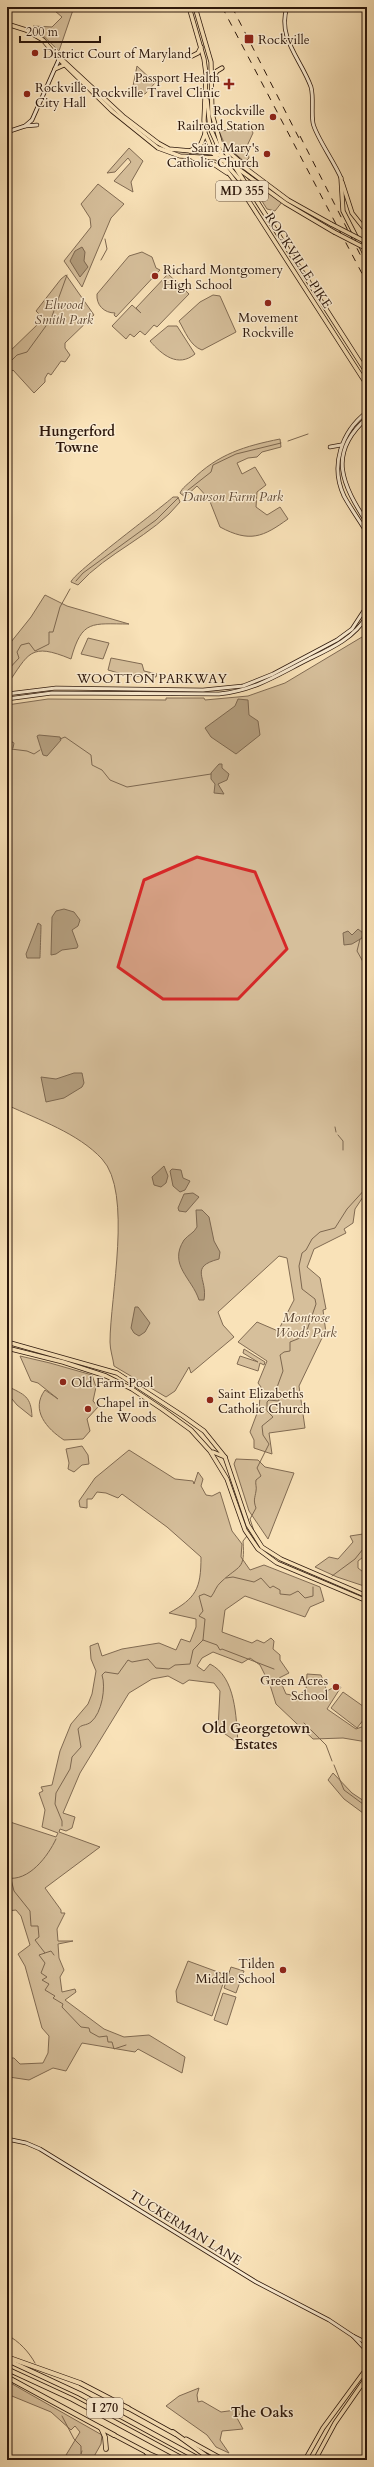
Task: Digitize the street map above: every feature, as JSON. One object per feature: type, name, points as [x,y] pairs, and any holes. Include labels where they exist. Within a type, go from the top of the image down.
[{"type":"highway","points":[[7,2358],[80,2383],[128,2408]]},
{"type":"highway","name":"I 270","points":[[7,2358],[80,2394],[201,2460]]},
{"type":"highway","name":"I 270","points":[[7,2369],[78,2402],[185,2460]]},
{"type":"highway","points":[[7,2377],[114,2435]]},
{"type":"highway","points":[[101,2428],[105,2437],[106,2449]]},
{"type":"highway","points":[[173,2432],[212,2460]]},
{"type":"highway","points":[[148,2453],[163,2460]]},
{"type":"main road","name":"ROCKVILLE PIKE","points":[[189,7],[201,47],[205,67],[205,133],[213,153],[241,189],[367,385]]},
{"type":"main road","name":"ROCKVILLE PIKE","points":[[195,7],[211,62],[213,123],[221,145],[243,183],[367,373]]},
{"type":"main road","points":[[287,7],[284,22],[285,34],[311,87],[312,112],[316,130],[341,178],[352,213],[367,232]]},
{"type":"main road","points":[[7,24],[36,34],[124,117],[158,143],[169,149],[213,153],[223,156],[229,158],[254,174]]},
{"type":"main road","points":[[192,56],[198,53],[201,47]]},
{"type":"main road","points":[[60,58],[65,66],[116,114],[158,148],[180,156],[207,160],[229,175]]},
{"type":"main road","points":[[25,126],[32,120],[39,109],[54,69],[60,58]]},
{"type":"main road","points":[[54,69],[65,66]]},
{"type":"main road","points":[[211,80],[217,70],[222,68]]},
{"type":"main road","points":[[206,89],[210,128],[223,156],[233,166]]},
{"type":"main road","points":[[7,132],[25,126],[38,125]]},
{"type":"main road","points":[[189,152],[201,144],[205,133]]},
{"type":"main road","points":[[221,145],[254,174],[288,200],[366,242]]},
{"type":"main road","points":[[213,153],[224,161],[243,183]]},
{"type":"main road","points":[[180,156],[218,158],[233,166],[285,204],[334,232],[367,248]]},
{"type":"main road","points":[[341,178],[343,210],[367,258]]},
{"type":"main road","points":[[367,412],[356,420],[341,445],[338,465],[339,481],[345,497],[367,533]]},
{"type":"main road","points":[[367,418],[350,439],[342,469],[347,489],[367,523]]},
{"type":"main road","points":[[330,447],[341,445]]},
{"type":"main road","name":"WOOTTON PARKWAY","points":[[7,694],[56,688],[203,690],[243,686],[272,674],[337,640],[352,629],[367,606]]},
{"type":"main road","name":"WOOTTON PARKWAY","points":[[7,699],[52,693],[219,694],[238,692],[275,678],[337,645],[354,633],[367,616]]},
{"type":"main road","points":[[7,1342],[116,1374],[149,1392],[204,1431],[225,1457],[251,1540],[264,1555],[274,1561],[367,1601]]},
{"type":"main road","points":[[7,1348],[85,1368],[122,1383],[180,1422],[210,1451],[226,1479],[246,1526],[265,1549],[277,1558],[367,1596]]},
{"type":"main road","points":[[210,1451],[225,1457]]},
{"type":"main road","name":"TUCKERMAN LANE","points":[[7,2139],[26,2143],[40,2149],[256,2282],[316,2313],[367,2344]]},
{"type":"main road","name":"TUCKERMAN LANE","points":[[353,2336],[367,2350]]},
{"type":"main road","points":[[305,2459],[322,2428],[367,2368]]},
{"type":"main road","points":[[315,2460],[335,2423],[367,2377]]},
{"type":"main road","points":[[128,2408],[224,2460]]},
{"type":"main road","points":[[114,2435],[159,2460]]},
{"type":"highlighted area","points":[[197,857],[255,872],[287,949],[238,999],[163,999],[118,967],[144,880]]},
{"type":"green space","points":[[50,7],[74,7],[59,51],[33,26],[52,27],[62,17],[55,11],[56,9]]},
{"type":"green space","points":[[137,66],[155,83],[145,94],[132,91]]},
{"type":"green space","points":[[251,128],[253,133],[247,146],[249,158],[245,162],[225,145],[219,131]]},
{"type":"green space","points":[[129,148],[143,161],[131,182],[133,192],[114,181],[131,162],[128,158],[115,172],[107,173]]},
{"type":"green space","points":[[246,169],[280,197],[282,202],[275,211],[267,209],[243,171]]},
{"type":"green space","name":"Elwood Smith Park","points":[[98,184],[124,204],[111,218],[82,287],[64,261],[91,227],[90,218],[81,204]]},
{"type":"green space","points":[[142,252],[152,257],[156,268],[160,270],[116,317],[114,315],[115,313],[107,312],[99,305],[97,294],[129,256]]},
{"type":"green space","points":[[168,274],[189,294],[157,327],[154,325],[145,335],[140,331],[134,337],[130,334],[126,339],[112,326],[132,305],[141,313],[136,308]]},
{"type":"green space","name":"Elwood Smith Park","points":[[66,275],[94,315],[65,343],[65,348],[70,355],[65,362],[61,361],[51,375],[48,373],[45,378],[45,382],[34,393],[13,370],[7,375],[7,354],[39,323],[39,314],[36,311],[61,279]]},
{"type":"green space","points":[[213,295],[220,296],[236,332],[202,350],[191,342],[179,321],[200,302]]},
{"type":"green space","points":[[168,326],[177,326],[195,354],[189,358],[176,360],[165,355],[150,341]]},
{"type":"green space","name":"Dawson Farm Park","points":[[280,439],[281,447],[262,452],[257,457],[248,458],[237,463],[242,474],[255,467],[266,485],[257,492],[256,507],[267,515],[280,507],[288,519],[271,530],[256,536],[240,535],[231,532],[220,527],[209,499],[197,486],[185,497],[180,493],[202,471],[222,457],[244,448]]},
{"type":"green space","name":"Dawson Farm Park","points":[[173,497],[178,497],[180,502],[157,525],[102,563],[78,585],[71,582],[100,555]]},
{"type":"green space","points":[[45,595],[67,606],[129,624],[90,626],[84,630],[75,646],[71,659],[47,651],[39,651],[32,654],[26,658],[7,685],[7,647],[31,617]]},
{"type":"green space","name":"Montrose Woods Park","points":[[367,634],[367,1191],[355,1209],[353,1223],[344,1229],[346,1233],[314,1249],[307,1267],[320,1278],[326,1309],[323,1310],[326,1333],[322,1338],[299,1386],[305,1428],[269,1433],[272,1454],[254,1448],[254,1440],[250,1432],[259,1408],[261,1387],[258,1383],[267,1361],[238,1342],[257,1322],[278,1331],[294,1300],[287,1258],[279,1256],[218,1312],[223,1325],[234,1337],[191,1373],[189,1367],[175,1391],[166,1397],[114,1366],[110,1342],[118,1246],[118,1220],[116,1195],[111,1175],[102,1159],[82,1142],[58,1128],[7,1105],[7,1001],[10,1016],[7,981],[7,705],[48,699],[166,700],[166,698],[204,698],[205,700],[248,696],[285,683]]},
{"type":"green space","points":[[88,638],[109,643],[103,659],[81,654]]},
{"type":"green space","points":[[111,658],[142,664],[144,671],[157,674],[156,677],[129,676],[108,670]]},
{"type":"green space","points":[[244,1349],[265,1362],[264,1365],[260,1363],[258,1371],[237,1364],[240,1356],[258,1362],[243,1353]]},
{"type":"green space","points":[[20,1356],[92,1375],[96,1387],[93,1401],[98,1407],[87,1419],[90,1431],[83,1439],[64,1440],[47,1425],[40,1412],[39,1405],[41,1397],[45,1390],[58,1399],[38,1383],[31,1381]]},
{"type":"green space","points":[[7,1386],[26,1397],[30,1405],[32,1417],[17,1405],[7,1393]]},
{"type":"green space","points":[[82,1446],[88,1455],[89,1464],[82,1465],[74,1472],[68,1469],[69,1463],[66,1449]]},
{"type":"green space","points":[[129,1450],[175,1479],[193,1481],[194,1484],[198,1472],[203,1479],[201,1486],[206,1495],[212,1496],[220,1492],[232,1531],[242,1544],[241,1557],[250,1570],[264,1565],[320,1587],[324,1601],[310,1607],[305,1617],[245,1596],[225,1610],[222,1632],[252,1643],[257,1640],[264,1643],[271,1638],[274,1641],[273,1649],[280,1655],[280,1660],[289,1673],[279,1678],[286,1694],[297,1696],[306,1690],[307,1674],[321,1675],[327,1691],[336,1686],[341,1687],[327,1709],[356,1729],[367,1725],[367,1742],[343,1738],[313,1739],[276,1704],[270,1685],[260,1665],[250,1658],[242,1663],[213,1652],[202,1658],[197,1666],[204,1671],[210,1664],[219,1670],[225,1678],[233,1699],[238,1743],[218,1729],[220,1691],[214,1683],[189,1680],[183,1684],[168,1676],[152,1679],[129,1693],[80,1773],[63,1813],[75,1817],[72,1828],[66,1831],[60,1829],[59,1832],[100,1847],[45,1888],[61,1910],[61,1913],[65,1913],[57,1929],[58,1941],[73,1941],[58,1944],[59,1958],[64,1970],[60,1977],[62,1992],[75,1989],[76,1992],[65,2000],[104,2029],[124,2037],[149,2035],[185,2057],[182,2073],[138,2049],[135,2052],[82,2043],[66,2071],[53,2068],[29,2080],[9,2077],[7,2084],[7,2058],[14,2058],[20,2064],[43,2063],[48,2053],[49,2036],[42,2028],[25,1966],[18,1954],[30,1945],[21,1916],[16,1910],[7,1911],[7,1821],[56,1837],[58,1833],[42,1827],[45,1810],[39,1793],[43,1791],[41,1787],[52,1785],[60,1751],[71,1724],[88,1704],[92,1694],[96,1671],[91,1659],[90,1646],[98,1643],[102,1656],[122,1649],[159,1643],[176,1650],[181,1639],[190,1642],[196,1627],[196,1619],[169,1613],[178,1608],[191,1597],[195,1591],[200,1577],[201,1557],[167,1527],[122,1494],[118,1498],[106,1493],[97,1492],[92,1499],[87,1499],[87,1508],[80,1507],[79,1501],[95,1478]]},
{"type":"green space","points":[[236,1459],[258,1460],[265,1467],[294,1473],[268,1539],[249,1511],[234,1464]]},
{"type":"green space","points":[[367,1534],[367,1554],[358,1561],[358,1568],[367,1575],[367,1587],[337,1577],[315,1567],[329,1557],[338,1559],[353,1542],[350,1536]]},
{"type":"green space","points":[[343,1692],[367,1709],[367,1715],[357,1728],[331,1708]]},
{"type":"green space","points":[[333,1773],[352,1793],[367,1803],[367,1816],[344,1799],[328,1780]]},
{"type":"green space","points":[[188,1961],[226,1975],[212,2016],[177,2002],[176,1991]]},
{"type":"green space","points":[[231,1967],[244,1971],[236,1993],[224,1988]]},
{"type":"green space","points":[[223,1993],[236,1997],[227,2025],[214,2020]]},
{"type":"green space","points":[[7,2381],[102,2435],[101,2444],[92,2460],[63,2460],[80,2432],[75,2426],[71,2430],[51,2412],[7,2394]]},
{"type":"green space","points":[[199,2388],[197,2395],[198,2402],[202,2401],[221,2412],[243,2409],[237,2418],[243,2429],[222,2431],[220,2440],[229,2453],[216,2447],[207,2435],[166,2406],[179,2396]]},
{"type":"shaded area","points":[[82,247],[85,252],[84,261],[88,267],[80,277],[70,261],[75,251]]},
{"type":"shaded area","points":[[238,699],[248,700],[249,715],[258,721],[260,735],[236,754],[211,737],[205,728],[235,706]]},
{"type":"shaded area","points":[[37,736],[60,737],[61,740],[47,756],[43,755]]},
{"type":"shaded area","points":[[219,764],[222,764],[222,768],[229,774],[227,780],[218,784],[224,794],[214,793],[215,784],[211,779],[211,773]]},
{"type":"shaded area","points":[[64,909],[74,912],[80,920],[78,926],[72,930],[78,946],[77,948],[62,950],[51,955],[52,917],[56,911]]},
{"type":"shaded area","points":[[38,923],[41,925],[40,958],[27,958],[26,954]]},
{"type":"shaded area","points":[[358,929],[363,933],[362,938],[352,944],[344,945],[343,933],[348,931],[352,935]]},
{"type":"shaded area","points":[[74,1073],[82,1073],[84,1083],[82,1087],[64,1098],[46,1102],[41,1077],[56,1079]]},
{"type":"shaded area","points":[[164,1166],[168,1176],[166,1183],[161,1187],[154,1185],[152,1177]]},
{"type":"shaded area","points":[[172,1169],[181,1170],[183,1178],[190,1181],[185,1190],[180,1192],[173,1186],[170,1171]]},
{"type":"shaded area","points":[[193,1193],[199,1197],[186,1212],[179,1211],[178,1208],[184,1194]]},
{"type":"shaded area","points":[[196,1210],[202,1210],[209,1217],[214,1241],[220,1252],[219,1259],[210,1262],[204,1266],[202,1270],[201,1274],[205,1292],[204,1300],[199,1300],[196,1292],[183,1271],[179,1257],[180,1249],[184,1240],[197,1227]]},
{"type":"shaded area","points":[[135,1307],[138,1307],[150,1323],[145,1332],[139,1336],[134,1333],[131,1328]]},
{"type":"waterway","points":[[101,260],[107,249],[105,239]]},
{"type":"waterway","points":[[7,365],[17,355],[27,352],[51,319],[67,275]]},
{"type":"waterway","points":[[288,441],[308,434]]},
{"type":"waterway","points":[[183,494],[211,472],[213,465],[236,454],[281,443]]},
{"type":"waterway","points":[[76,581],[83,573],[156,520],[178,498]]},
{"type":"waterway","points":[[7,671],[19,658],[17,652],[21,645],[29,643],[35,651],[49,644],[49,632],[53,632],[60,607],[70,589]]},
{"type":"waterway","points":[[60,739],[65,737],[91,755],[92,765],[102,770],[110,780],[127,787],[211,774]]},
{"type":"waterway","points":[[7,739],[14,743],[13,748]]},
{"type":"waterway","points":[[7,745],[11,749],[27,751],[34,754],[40,750]]},
{"type":"waterway","points":[[360,939],[357,951],[367,969]]},
{"type":"waterway","points":[[335,1127],[336,1132]]},
{"type":"waterway","points":[[338,1135],[343,1141],[343,1150]]},
{"type":"waterway","points":[[254,1531],[250,1519],[256,1508],[254,1501],[256,1480],[261,1476],[257,1468],[269,1444],[263,1435],[262,1426],[273,1417],[267,1411],[267,1402],[269,1400],[279,1401],[276,1390],[283,1371],[280,1355],[284,1352],[290,1351],[290,1342],[305,1336],[316,1304],[315,1299],[302,1289],[299,1266],[302,1253],[306,1250],[312,1239],[320,1232],[335,1228],[347,1209],[367,1187]]},
{"type":"waterway","points":[[62,1826],[62,1821],[55,1804],[56,1793],[70,1769],[72,1757],[81,1747],[78,1729],[81,1726],[91,1722],[98,1713],[104,1686],[102,1675],[105,1672],[118,1674],[128,1660],[132,1662],[148,1659],[156,1668],[169,1669],[175,1665],[190,1664],[193,1650],[203,1640],[205,1619],[199,1616],[203,1611],[199,1596],[204,1594],[211,1597],[219,1584],[240,1566],[243,1558],[243,1541],[247,1536]]},
{"type":"waterway","points":[[332,1576],[355,1559],[367,1544]]},
{"type":"waterway","points":[[226,1578],[233,1577],[254,1582],[261,1578],[270,1588],[273,1586],[280,1590],[280,1594],[290,1595],[298,1591],[305,1598],[313,1596],[313,1587]]},
{"type":"waterway","points":[[203,1640],[217,1645],[220,1650],[222,1649],[274,1669]]},
{"type":"waterway","points":[[304,1723],[326,1745],[332,1761]]},
{"type":"waterway","points":[[334,1765],[344,1790],[367,1807]]},
{"type":"waterway","points":[[7,1878],[23,1876],[30,1872],[43,1860],[56,1839]]},
{"type":"waterway","points":[[11,1879],[14,1891],[30,1911],[31,1926],[38,1926],[39,1937],[35,1940],[45,1953],[39,1955],[45,1963],[41,1973],[47,1977],[42,1980],[49,1984],[45,1990],[55,1996],[53,1998],[63,2004],[62,2007],[81,2027],[89,2028],[90,2032],[99,2037],[107,2036],[108,2042],[112,2042],[114,2049],[126,2045]]},
{"type":"waterway","points":[[45,1953],[51,1951],[54,1955]]},
{"type":"waterway","points":[[7,2335],[16,2340],[30,2355],[35,2363]]},
{"type":"waterway","points":[[62,2416],[74,2439],[81,2446],[81,2454],[82,2451]]},
{"type":"railway","points":[[222,7],[367,283]]},
{"type":"railway","points":[[232,7],[301,142]]},
{"type":"railway","points":[[300,136],[367,268]]},
{"type":"place","name":"Rockville","points":[[249,39]]},
{"type":"place","name":"District Court of Maryland","points":[[35,53]]},
{"type":"place","name":"Passport Health Rockville Travel Clinic","points":[[229,84]]},
{"type":"place","name":"Rockville City Hall","points":[[27,94]]},
{"type":"place","name":"Rockville Railroad Station","points":[[273,117]]},
{"type":"place","name":"Saint Mary's Catholic Church","points":[[267,154]]},
{"type":"place","name":"Richard Montgomery High School","points":[[155,276]]},
{"type":"place","name":"Movement Rockville","points":[[268,303]]},
{"type":"place","name":"Old Farm Pool","points":[[63,1382]]},
{"type":"place","name":"Saint Elizabeths Catholic Church","points":[[210,1400]]},
{"type":"place","name":"Chapel in the Woods","points":[[88,1409]]},
{"type":"place","name":"Green Acres School","points":[[336,1687]]},
{"type":"place","name":"Tilden Middle School","points":[[283,1970]]},
{"type":"district","name":"Hungerford Towne","points":[[77,440]]},
{"type":"district","name":"Old Georgetown Estates","points":[[256,1736]]},
{"type":"district","name":"The Oaks","points":[[262,2412]]}]
